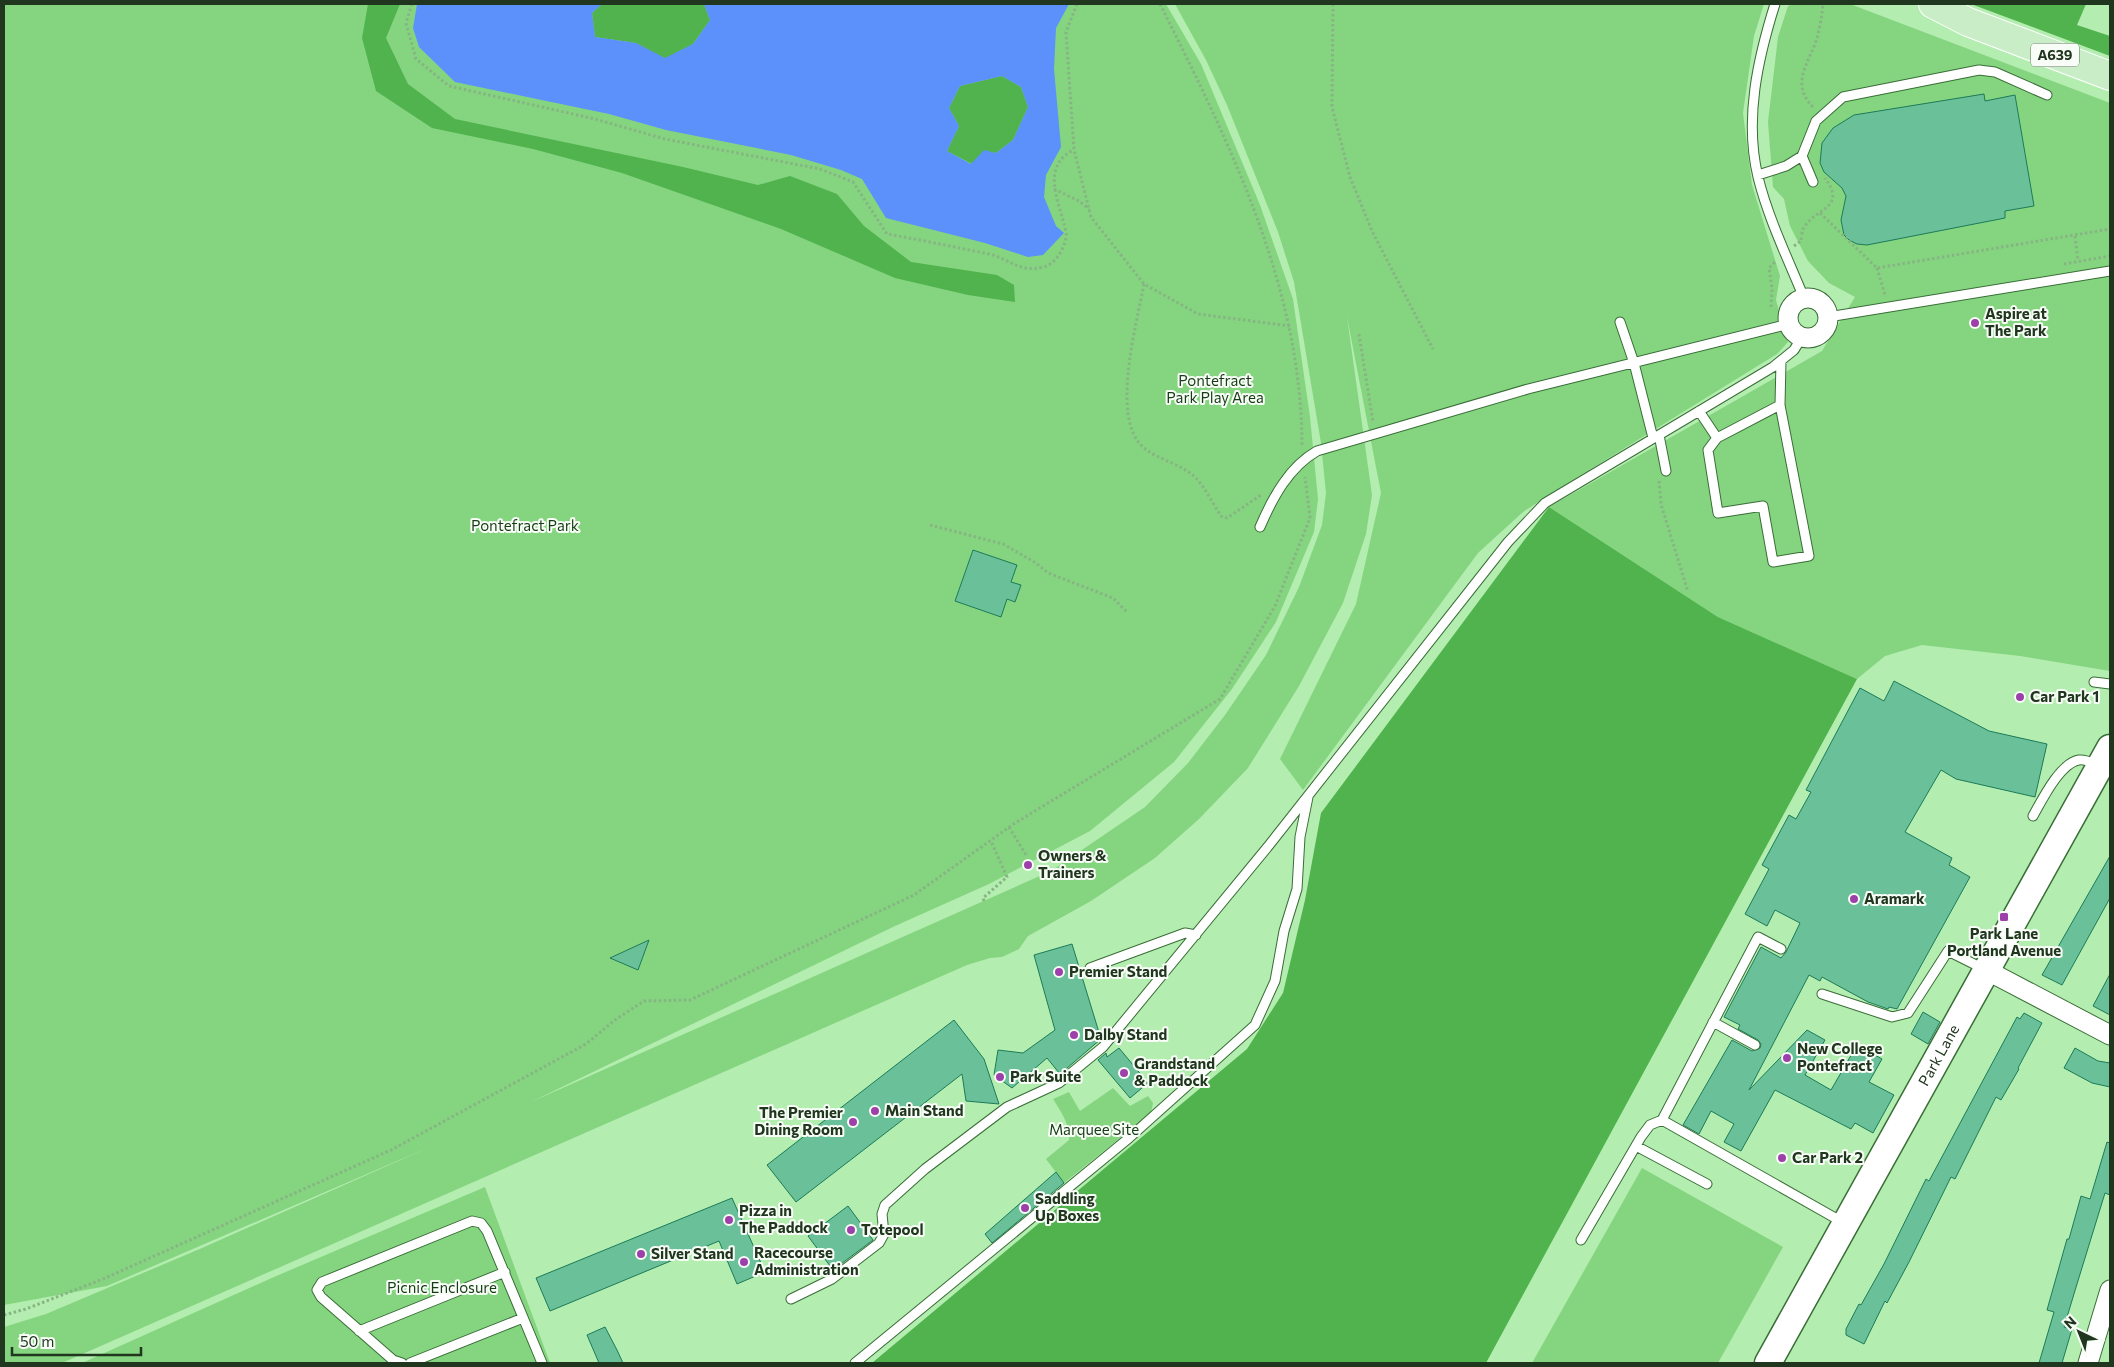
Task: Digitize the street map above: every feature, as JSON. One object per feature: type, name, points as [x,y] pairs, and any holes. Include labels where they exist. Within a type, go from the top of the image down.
[{"type":"main road","name":"A639","points":[[1933,4],[1962,20],[2110,76]]},
{"type":"main road","name":"Park Lane","points":[[1768,1363],[1988,971],[2106,756]]},
{"type":"street","points":[[1804,298],[1818,300],[1827,311],[1828,318],[1827,324],[1820,334],[1808,338],[1795,331],[1788,317],[1792,304],[1804,298]]},
{"type":"street","points":[[1988,971],[2110,1035]]},
{"type":"street","points":[[2088,1363],[2110,1290]]},
{"type":"lane","points":[[1775,4],[1759,57],[1753,113],[1758,175],[1804,298]]},
{"type":"lane","points":[[1758,175],[1786,166],[1802,156],[1816,121],[1843,96],[1979,70],[1995,72],[2047,94]]},
{"type":"lane","points":[[1802,156],[1814,182]]},
{"type":"lane","points":[[1828,318],[2110,271]]},
{"type":"lane","points":[[1620,322],[1656,437],[1662,472]]},
{"type":"lane","points":[[791,1299],[832,1278],[879,1243],[884,1234],[882,1214],[884,1205],[925,1169],[1007,1107],[1059,1083],[1103,1047],[1196,935],[1508,542],[1545,503],[1781,361],[1794,350],[1795,331],[1634,363],[1528,389],[1317,451],[1302,460],[1280,490],[1260,526]]},
{"type":"lane","points":[[1780,405],[1716,438],[1708,450],[1718,513],[1763,506],[1773,562],[1809,556],[1780,405],[1781,361]]},
{"type":"lane","points":[[1699,411],[1716,438]]},
{"type":"lane","points":[[2094,682],[2110,684]]},
{"type":"lane","points":[[2033,816],[2044,794],[2069,763],[2106,756]]},
{"type":"lane","points":[[855,1363],[1129,1138],[1255,1025],[1275,981],[1284,931],[1297,889],[1300,837],[1309,794]]},
{"type":"lane","points":[[1090,968],[1185,933],[1196,935]]},
{"type":"lane","points":[[1581,1240],[1650,1125],[1662,1120],[1758,937],[1782,949]]},
{"type":"lane","points":[[1822,994],[1892,1017],[1908,1013],[1948,951],[1988,971]]},
{"type":"lane","points":[[1713,1022],[1755,1046]]},
{"type":"lane","points":[[1662,1120],[1847,1224]]},
{"type":"lane","points":[[1636,1146],[1708,1184]]},
{"type":"lane","points":[[402,1363],[393,1360],[359,1331],[321,1297],[317,1290],[322,1282],[472,1222],[481,1223],[487,1231],[542,1363]]},
{"type":"lane","points":[[359,1331],[505,1272]]},
{"type":"lane","points":[[410,1363],[523,1318]]},
{"type":"path","points":[[412,4],[406,23],[416,59],[449,86],[596,119],[665,139],[820,169],[853,182],[887,234],[992,255],[1018,267],[1045,267],[1058,258],[1067,236],[1053,188],[1058,163],[1064,155],[1074,150]]},
{"type":"path","points":[[1077,4],[1066,32],[1074,150],[1091,217],[1144,284],[1198,314],[1290,326]]},
{"type":"path","points":[[4,1315],[26,1309],[102,1279],[391,1150],[586,1044],[615,1020],[644,1001],[690,1000],[914,895],[1009,827],[1220,699],[1275,606],[1310,518],[1302,460],[1302,404],[1290,326],[1254,204],[1199,81],[1160,4]]},
{"type":"path","points":[[1333,4],[1332,107],[1350,177],[1372,231],[1433,349]]},
{"type":"path","points":[[1822,115],[1810,104],[1804,92],[1801,73],[1817,39],[1823,4]]},
{"type":"path","points":[[1053,188],[1079,201],[1089,209]]},
{"type":"path","points":[[1820,213],[1878,268],[1885,295],[1894,293]]},
{"type":"path","points":[[1878,268],[2110,229]]},
{"type":"path","points":[[2074,236],[2078,261]]},
{"type":"path","points":[[1770,307],[1772,288],[1769,268],[1786,251]]},
{"type":"path","points":[[2058,265],[2110,256]]},
{"type":"path","points":[[1144,284],[1126,386],[1127,413],[1136,438],[1143,447],[1195,478],[1221,516],[1227,518],[1269,489],[1280,490]]},
{"type":"path","points":[[1358,334],[1375,434]]},
{"type":"path","points":[[1662,472],[1661,504],[1688,592]]},
{"type":"path","points":[[930,525],[1002,544],[1036,562],[1048,573],[1113,598],[1128,613]]},
{"type":"path","points":[[1009,827],[1026,855]]},
{"type":"path","points":[[984,901],[983,898],[1007,876],[991,840]]},
{"type":"green space","name":"Pontefract Park","points":[[4,4],[1166,4],[1201,64],[1260,205],[1293,299],[1310,417],[1318,499],[1314,532],[1276,622],[1232,689],[1174,762],[1090,831],[989,884],[895,926],[531,1102],[1051,871],[1145,807],[1188,763],[1225,715],[1266,655],[1299,587],[1322,525],[1326,493],[1321,443],[1294,282],[1278,232],[1227,105],[1206,60],[1175,4],[1764,4],[1754,36],[1743,113],[1752,185],[1780,276],[1776,300],[1788,342],[1777,354],[1523,512],[1478,553],[1303,790],[1280,759],[1356,604],[1381,493],[1347,317],[1372,495],[1366,534],[1343,603],[1299,686],[1248,768],[1199,819],[1155,858],[1091,901],[1028,936],[1019,949],[1002,957],[990,958],[967,965],[62,1363],[4,1363],[4,1327],[46,1314],[202,1248],[432,1146],[107,1286],[4,1305]]},
{"type":"green space","points":[[368,4],[400,4],[386,38],[408,84],[455,119],[683,167],[758,185],[790,176],[837,194],[864,226],[911,262],[997,275],[1014,285],[1015,302],[968,295],[895,278],[781,229],[622,173],[533,149],[432,128],[376,91],[362,38]]},
{"type":"green space","points":[[602,4],[704,4],[710,20],[693,44],[665,59],[636,43],[595,37],[592,13]]},
{"type":"green space","name":"Aspire at The Park","points":[[1794,4],[1850,4],[2110,103],[2110,671],[2020,656],[1922,645],[1885,656],[1857,679],[1718,617],[1549,507],[1822,351],[1855,297],[1829,283],[1808,261],[1790,226],[1784,199],[1773,187],[1768,122],[1778,37],[1788,6]]},
{"type":"green space","points":[[1971,4],[2086,4],[2077,25],[2110,36],[2110,56]]},
{"type":"green space","points":[[1002,76],[1021,87],[1028,107],[1013,140],[996,153],[984,151],[972,164],[947,151],[959,126],[949,108],[960,86]]},
{"type":"green space","points":[[1549,507],[1718,617],[1857,679],[1486,1363],[872,1363],[1247,1049],[1283,993],[1305,900],[1321,813]]},
{"type":"green space","name":"Marquee Site","points":[[1113,1088],[1130,1106],[1148,1096],[1153,1103],[1151,1113],[1064,1183],[1046,1159],[1069,1140],[1066,1123],[1053,1099],[1069,1092],[1080,1111]]},
{"type":"green space","points":[[1642,1168],[1783,1247],[1718,1363],[1532,1363]]},
{"type":"green space","name":"Picnic Enclosure","points":[[485,1187],[550,1363],[82,1363],[274,1277]]},
{"type":"water","points":[[417,4],[602,4],[592,13],[595,37],[636,43],[665,58],[693,44],[710,20],[704,4],[1069,4],[1056,28],[1054,69],[1061,147],[1046,175],[1044,197],[1056,226],[1064,233],[1043,255],[1028,257],[985,243],[886,218],[862,179],[841,170],[791,155],[666,130],[609,114],[455,82],[419,47],[413,28]],"holes":[[[1002,76],[1021,87],[1028,107],[1013,140],[996,153],[984,150],[971,164],[947,151],[959,126],[949,108],[960,86]]]},
{"type":"building","points":[[1984,94],[1985,101],[2015,95],[2034,206],[2005,211],[2005,218],[1867,245],[1857,244],[1849,240],[1844,235],[1841,220],[1846,196],[1842,188],[1824,172],[1820,163],[1822,143],[1833,128],[1854,115]]},
{"type":"building","points":[[973,550],[1017,565],[1011,582],[1021,585],[1015,602],[1007,599],[1001,617],[955,601]]},
{"type":"building","points":[[1894,681],[1989,731],[2047,744],[2035,797],[1956,779],[1941,770],[1905,832],[1952,858],[1949,865],[1970,877],[1897,1009],[1889,1007],[1888,1009],[1868,1002],[1822,977],[1820,981],[1809,975],[1749,1090],[1807,1030],[1825,1040],[1805,1075],[1831,1090],[1857,1045],[1882,1059],[1869,1082],[1894,1095],[1873,1133],[1855,1123],[1851,1129],[1775,1090],[1741,1151],[1724,1142],[1734,1124],[1711,1111],[1699,1134],[1683,1125],[1732,1040],[1752,1051],[1760,1048],[1761,1044],[1758,1040],[1738,1029],[1740,1025],[1724,1017],[1761,947],[1781,958],[1786,952],[1800,923],[1775,910],[1767,926],[1745,914],[1769,869],[1762,865],[1789,815],[1796,819],[1811,792],[1806,790],[1860,688],[1884,701]]},
{"type":"building","points":[[2110,856],[2110,898],[2062,985],[2042,975]]},
{"type":"building","points":[[649,940],[638,970],[610,958]]},
{"type":"building","points":[[1072,944],[1101,1039],[1060,1074],[1047,1058],[1012,1088],[994,1075],[998,1050],[1023,1053],[1055,1030],[1034,955]]},
{"type":"building","points":[[2110,974],[2110,1015],[2093,1006]]},
{"type":"building","points":[[1923,1012],[1940,1022],[1928,1044],[1911,1034]]},
{"type":"building","points":[[2024,1013],[2042,1023],[2019,1069],[2001,1100],[1996,1097],[1955,1179],[1951,1177],[1909,1262],[1887,1303],[1885,1301],[1864,1344],[1846,1335],[1846,1329],[1884,1264],[1926,1179],[1929,1181],[2017,1017],[2020,1019]]},
{"type":"building","name":"Main Stand","points":[[954,1020],[984,1059],[999,1104],[966,1101],[962,1074],[796,1202],[767,1165]]},
{"type":"building","name":"Grandstand & Paddock","points":[[1119,1048],[1148,1083],[1130,1098],[1098,1060],[1106,1053],[1107,1057]]},
{"type":"building","points":[[2075,1048],[2098,1061],[2110,1063],[2110,1087],[2092,1083],[2064,1068]]},
{"type":"building","points":[[2107,1142],[2110,1143],[2110,1195],[2105,1193],[2064,1327],[2072,1329],[2062,1363],[2039,1363],[2054,1312],[2047,1310],[2067,1239],[2069,1239],[2081,1196],[2090,1199]]},
{"type":"building","name":"Saddling Up Boxes","points":[[1056,1172],[1064,1183],[992,1243],[985,1234]]},
{"type":"building","name":"Silver Stand","points":[[732,1198],[765,1272],[737,1284],[719,1241],[550,1311],[536,1278]]},
{"type":"building","points":[[848,1206],[873,1240],[833,1270],[808,1236]]},
{"type":"building","points":[[605,1327],[623,1363],[599,1363],[587,1335]]},
{"type":"place","name":"Aspire at The Park","points":[[1975,323]]},
{"type":"place","name":"Car Park 1","points":[[2020,697]]},
{"type":"place","name":"Owners & Trainers","points":[[1028,865]]},
{"type":"place","name":"Aramark","points":[[1854,899]]},
{"type":"place","name":"Park Lane Portland Avenue","points":[[2004,917]]},
{"type":"place","name":"Premier Stand","points":[[1059,972]]},
{"type":"place","name":"Dalby Stand","points":[[1074,1035]]},
{"type":"place","name":"New College Pontefract","points":[[1787,1058]]},
{"type":"place","name":"Grandstand & Paddock","points":[[1124,1073]]},
{"type":"place","name":"Park Suite","points":[[1000,1077]]},
{"type":"place","name":"Main Stand","points":[[875,1111]]},
{"type":"place","name":"The Premier Dining Room","points":[[853,1122]]},
{"type":"place","name":"Car Park 2","points":[[1782,1158]]},
{"type":"place","name":"Saddling Up Boxes","points":[[1025,1208]]},
{"type":"place","name":"Pizza in The Paddock","points":[[729,1220]]},
{"type":"place","name":"Totepool","points":[[851,1230]]},
{"type":"place","name":"Silver Stand","points":[[641,1254]]},
{"type":"place","name":"Racecourse Administration","points":[[744,1262]]},
{"type":"park label","name":"Pontefract Park Play Area","points":[[1215,390]]}]
